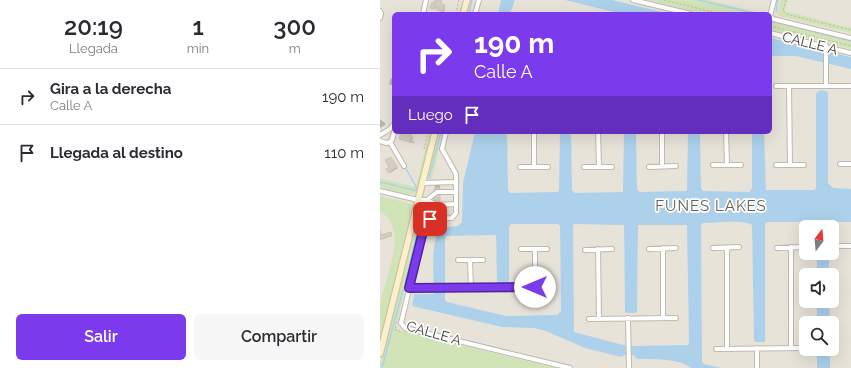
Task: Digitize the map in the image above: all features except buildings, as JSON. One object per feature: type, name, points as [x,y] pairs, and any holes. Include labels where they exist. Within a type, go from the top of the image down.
[{"type":"street","points":[[423,12],[426,0]]},
{"type":"street","points":[[464,12],[467,0]]},
{"type":"street","points":[[476,12],[479,0]]},
{"type":"street","points":[[633,0],[683,12]]},
{"type":"street","points":[[771,12],[774,0]]},
{"type":"street","points":[[380,11],[380,18]]},
{"type":"street","points":[[772,18],[851,38]]},
{"type":"street","name":"CALLE A","points":[[772,33],[851,52]]},
{"type":"street","points":[[826,46],[826,86]]},
{"type":"street","points":[[776,86],[851,86]]},
{"type":"street","points":[[789,86],[790,165]]},
{"type":"street","points":[[380,135],[392,126]]},
{"type":"street","points":[[390,142],[394,134]]},
{"type":"street","points":[[380,354],[434,134]]},
{"type":"street","points":[[380,191],[418,200],[427,200],[437,205],[456,204],[455,170],[442,149],[446,134]]},
{"type":"street","points":[[534,134],[534,167]]},
{"type":"street","points":[[598,134],[599,167]]},
{"type":"street","points":[[662,134],[662,166]]},
{"type":"street","points":[[726,134],[727,165]]},
{"type":"street","points":[[380,141],[386,143],[390,142]]},
{"type":"street","points":[[390,142],[404,166]]},
{"type":"street","points":[[713,164],[741,165]]},
{"type":"street","points":[[840,164],[851,164]]},
{"type":"street","points":[[776,165],[804,165]]},
{"type":"street","points":[[649,166],[676,166]]},
{"type":"street","points":[[520,167],[548,167]]},
{"type":"street","points":[[584,167],[612,167]]},
{"type":"street","points":[[422,183],[456,182]]},
{"type":"street","points":[[427,200],[437,192],[456,192]]},
{"type":"street","name":"CALLE A","points":[[456,204],[456,213],[452,218],[426,220],[401,320],[402,325],[405,328],[570,368]]},
{"type":"street","points":[[840,246],[851,246]]},
{"type":"street","points":[[777,248],[799,247]]},
{"type":"street","points":[[663,248],[663,318]]},
{"type":"street","points":[[649,249],[676,248]]},
{"type":"street","points":[[713,248],[739,248]]},
{"type":"street","points":[[727,248],[727,348]]},
{"type":"street","points":[[791,248],[791,348]]},
{"type":"street","points":[[521,249],[547,249]]},
{"type":"street","points":[[535,249],[535,287]]},
{"type":"street","points":[[598,249],[599,319]]},
{"type":"street","points":[[585,250],[612,249]]},
{"type":"street","points":[[458,260],[483,260]]},
{"type":"street","points":[[470,260],[471,288]]},
{"type":"street","points":[[409,288],[547,287]]},
{"type":"street","points":[[628,318],[628,368]]},
{"type":"street","points":[[589,319],[676,318]]},
{"type":"street","points":[[716,348],[799,348]]},
{"type":"street","points":[[756,348],[757,368]]},
{"type":"path","points":[[456,12],[459,0]]},
{"type":"path","points":[[664,0],[713,12]]},
{"type":"path","points":[[786,0],[783,11],[786,14],[851,30]]},
{"type":"path","points":[[772,26],[851,46]]},
{"type":"path","points":[[424,149],[428,134]]},
{"type":"shaded area","points":[[380,0],[851,0],[851,368],[557,368],[387,327],[380,354]]},
{"type":"green space","points":[[648,0],[709,0],[756,12],[698,12]]},
{"type":"green space","points":[[781,0],[788,0],[785,11],[851,28],[851,33],[780,16],[777,13]]},
{"type":"green space","points":[[772,20],[851,40],[851,49],[772,29]]},
{"type":"green space","points":[[429,134],[432,134],[418,192],[414,194],[405,194],[380,187],[380,178],[416,187]]},
{"type":"green space","points":[[438,134],[443,134],[432,180],[427,178]]},
{"type":"green space","points":[[380,196],[412,205],[380,341],[380,306],[393,256],[394,230],[389,219],[380,211]]},
{"type":"green space","points":[[419,210],[424,212],[396,326],[399,330],[557,368],[380,368]]},
{"type":"water","points":[[501,0],[515,0],[511,12],[498,12]]},
{"type":"water","points":[[565,0],[612,0],[662,12],[614,12]]},
{"type":"water","points":[[772,38],[851,57],[851,69],[796,56],[772,56]]},
{"type":"water","points":[[821,90],[828,93],[828,183],[833,188],[851,189],[851,222],[839,222],[839,220],[799,220],[799,222],[767,222],[765,224],[765,342],[754,341],[752,225],[743,222],[736,222],[703,223],[701,225],[702,362],[704,364],[721,368],[691,368],[680,362],[658,359],[637,359],[633,355],[625,355],[621,357],[585,348],[546,331],[534,328],[502,327],[412,306],[414,294],[434,294],[433,258],[436,239],[439,232],[445,227],[458,226],[462,222],[463,183],[475,134],[507,134],[508,190],[510,193],[559,191],[560,134],[571,134],[572,190],[575,193],[623,192],[624,134],[636,134],[637,189],[640,192],[687,190],[688,134],[700,134],[701,188],[703,191],[749,192],[752,188],[752,134],[764,134],[766,190],[814,190],[816,188],[816,95],[817,92]],"holes":[[[511,224],[558,224],[560,226],[561,311],[557,315],[506,316],[447,302],[445,300],[446,236],[496,235],[497,282],[498,284],[507,284],[509,281],[509,227]],[[574,224],[624,225],[626,313],[637,312],[638,225],[687,225],[688,345],[636,346],[623,345],[574,332]]]},
{"type":"water","points":[[817,260],[829,260],[829,268],[817,268]]},
{"type":"water","points":[[817,308],[829,308],[830,316],[817,316]]},
{"type":"water","points":[[817,356],[830,356],[830,368],[817,368]]},
{"type":"waterway","points":[[469,12],[472,0]]},
{"type":"waterway","points":[[698,0],[749,12]]},
{"type":"waterway","points":[[776,12],[778,0]]},
{"type":"waterway","points":[[772,21],[851,41]]},
{"type":"waterway","points":[[429,178],[440,134]]},
{"type":"waterway","points":[[405,167],[418,190]]},
{"type":"waterway","points":[[380,182],[418,191]]},
{"type":"waterway","points":[[405,284],[422,212]]},
{"type":"waterway","points":[[382,368],[403,290]]},
{"type":"district","name":"FUNES LAKES","points":[[711,206]]},
{"type":"route","points":[[430,219],[426,220],[425,223],[409,288],[535,287]]}]
